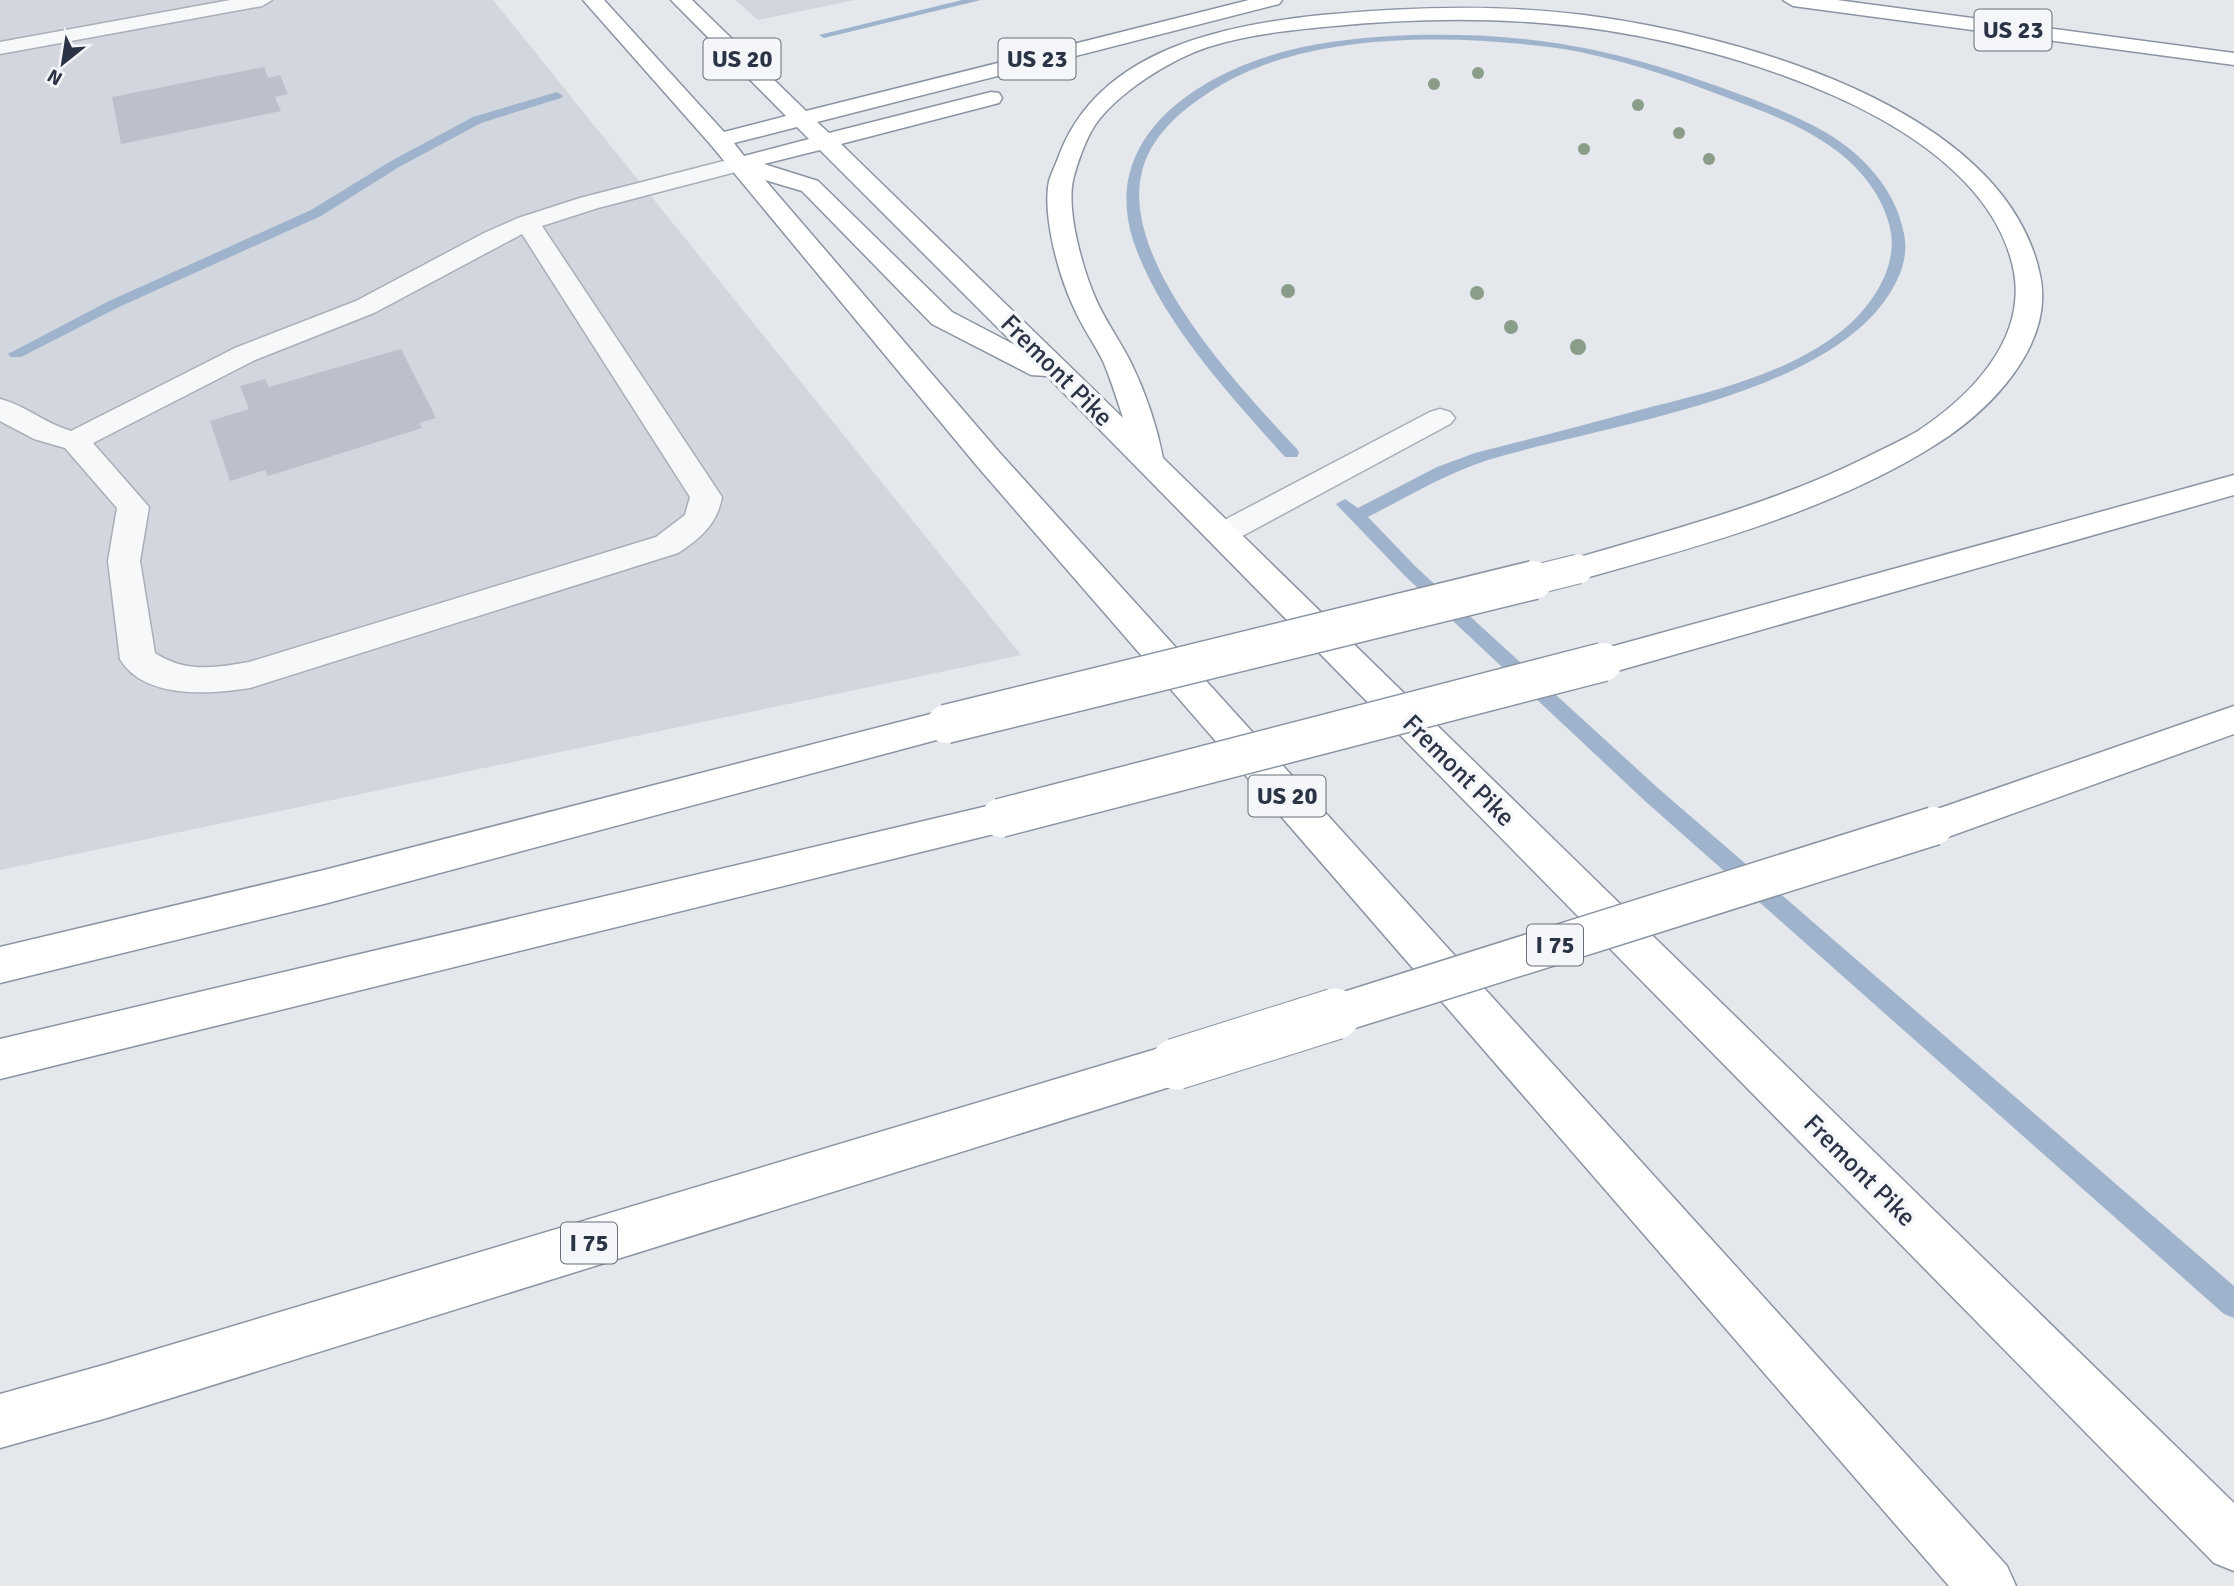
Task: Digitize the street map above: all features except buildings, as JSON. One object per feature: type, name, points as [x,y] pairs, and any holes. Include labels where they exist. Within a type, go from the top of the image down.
[{"type":"highway","name":"US 20","points":[[593,0],[729,152],[998,470],[1987,1586]]},
{"type":"highway","name":"Fremont Pike","points":[[681,0],[1151,463],[2234,1543]]},
{"type":"highway","name":"US 23","points":[[814,130],[1272,0]]},
{"type":"highway","name":"US 23","points":[[1793,0],[2234,59]]},
{"type":"highway","points":[[0,965],[324,887],[946,724],[1577,569],[1759,514],[1853,477],[1930,436],[1970,405],[2006,364],[2021,339],[2029,304],[2028,270],[2017,236],[1997,203],[1969,172],[1934,143],[1893,117],[1820,81],[1732,49],[1624,24],[1516,11],[1411,10],[1335,17],[1263,29],[1114,65]]},
{"type":"highway","points":[[1151,463],[1121,369],[1083,299],[1064,234],[1061,182],[1084,124],[1124,84],[1192,45]]},
{"type":"highway","points":[[729,152],[814,130],[1009,93]]},
{"type":"highway","points":[[729,152],[814,130]]},
{"type":"highway","points":[[729,152],[810,186],[942,318],[1074,387]]},
{"type":"highway","points":[[0,1059],[1000,818],[1603,662],[2234,485]]},
{"type":"highway","name":"I 75","points":[[0,1420],[134,1383],[1176,1064],[1934,826],[2234,720]]},
{"type":"street","points":[[0,48],[220,4],[262,0]]},
{"type":"street","points":[[75,441],[245,354],[365,307],[493,238],[527,223],[729,152]]},
{"type":"street","points":[[0,408],[28,428],[45,435],[75,441],[133,507],[124,561],[138,659],[158,674],[200,682],[250,675],[667,545],[687,532],[704,514],[706,497],[527,223]]},
{"type":"street","points":[[1222,534],[1440,418]]},
{"type":"shaded area","points":[[0,0],[493,0],[1021,655],[0,870]]},
{"type":"shaded area","points":[[735,0],[855,0],[758,20]]},
{"type":"waterway","points":[[824,35],[976,0]]},
{"type":"waterway","points":[[1291,453],[1220,371],[1173,306],[1154,273],[1140,240],[1133,209],[1135,174],[1140,158],[1157,130],[1196,95],[1242,70],[1315,48],[1392,39],[1495,39],[1578,48],[1661,70],[1792,120],[1845,151],[1881,191],[1896,223],[1899,239],[1894,269],[1883,294],[1874,306],[1855,326],[1833,343],[1763,378],[1715,395],[1481,457],[1443,471],[1356,516]]},
{"type":"waterway","points":[[16,354],[114,304],[316,213],[395,164],[477,120],[557,96]]},
{"type":"waterway","points":[[1345,504],[1356,516]]},
{"type":"waterway","points":[[1356,516],[1411,572],[1652,795],[2234,1304]]}]
